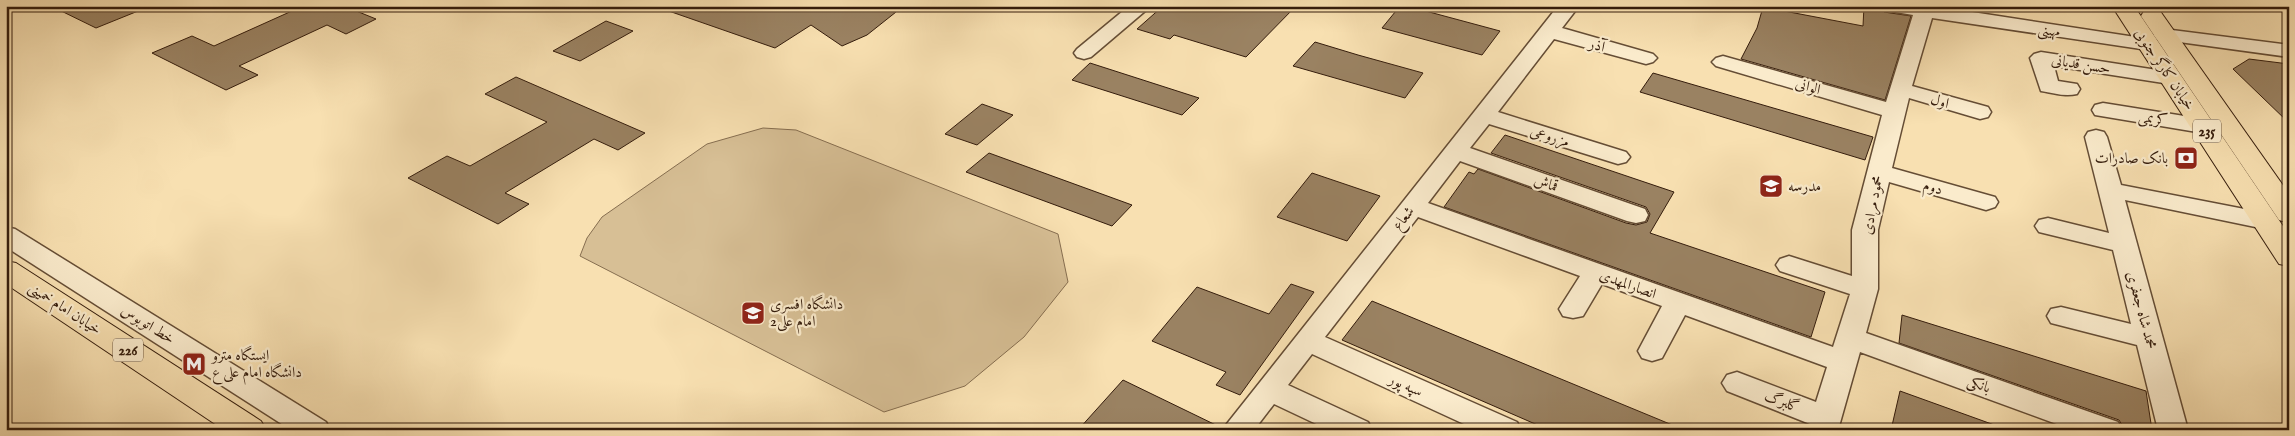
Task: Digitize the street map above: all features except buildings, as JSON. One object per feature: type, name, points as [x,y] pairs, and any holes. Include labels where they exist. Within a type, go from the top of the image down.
[{"type":"main road","name":"خیابان کارگر جنوبی","points":[[2123,6],[2160,39],[2170,78],[2203,126],[2277,218]]},
{"type":"main road","name":"خیابان کارگر جنوبی","points":[[2145,6],[2160,39],[2277,218],[2289,258]]},
{"type":"main road","name":"خیابان امام خمینی","points":[[6,270],[249,430]]},
{"type":"street","points":[[1084,53],[1141,6]]},
{"type":"street","name":"شعاع","points":[[1237,430],[1569,6]]},
{"type":"street","name":"مهینی","points":[[1891,6],[2160,39]]},
{"type":"street","name":"محمود مرادی","points":[[1824,424],[1865,289],[1865,230],[1897,100],[1924,11]]},
{"type":"street","name":"آذر","points":[[1549,31],[1646,58]]},
{"type":"street","points":[[2160,39],[2289,50]]},
{"type":"street","points":[[2160,39],[2289,54]]},
{"type":"street","name":"حسن قدیانی","points":[[2069,89],[2049,86],[2041,58],[2170,78]]},
{"type":"street","name":"الوانی","points":[[1723,62],[1897,100]]},
{"type":"street","name":"اول","points":[[1897,100],[1980,112]]},
{"type":"street","name":"کریمی","points":[[2103,110],[2203,126]]},
{"type":"street","name":"مزروعی","points":[[1483,115],[1618,157]]},
{"type":"street","name":"محمد شاه جعفری","points":[[2096,137],[2173,430]]},
{"type":"street","name":"قماش","points":[[1455,151],[1636,215]]},
{"type":"street","name":"دوم","points":[[1879,172],[1986,202]]},
{"type":"street","points":[[2110,190],[2277,218]]},
{"type":"street","name":"انصارالمهدی","points":[[1412,206],[1678,302],[1847,350]]},
{"type":"street","points":[[2048,226],[2124,244]]},
{"type":"street","name":"خط اتوبوس","points":[[6,235],[316,430]]},
{"type":"street","points":[[1789,265],[1865,289]]},
{"type":"street","points":[[1574,309],[1596,273]]},
{"type":"street","points":[[1652,351],[1678,302]]},
{"type":"street","points":[[2061,316],[2149,338]]},
{"type":"street","name":"سپه پور","points":[[1307,340],[1506,430]]},
{"type":"street","name":"بانکی","points":[[1847,350],[2107,430]]},
{"type":"street","name":"گلبرگ","points":[[1737,384],[1824,424]]},
{"type":"street","points":[[1269,389],[1357,430]]},
{"type":"shaded area","points":[[763,128],[796,130],[1058,234],[1068,282],[1024,337],[965,386],[884,412],[580,256],[587,238],[602,217],[707,144]]},
{"type":"place","name":"بانک صادرات","points":[[2186,158]]},
{"type":"place","name":"مدرسه","points":[[1771,186]]},
{"type":"place","name":"دانشگاه افسری امام علی2","points":[[753,313]]},
{"type":"place","name":"ایستگاه مترو دانشگاه امام علی ع","points":[[194,364]]}]
